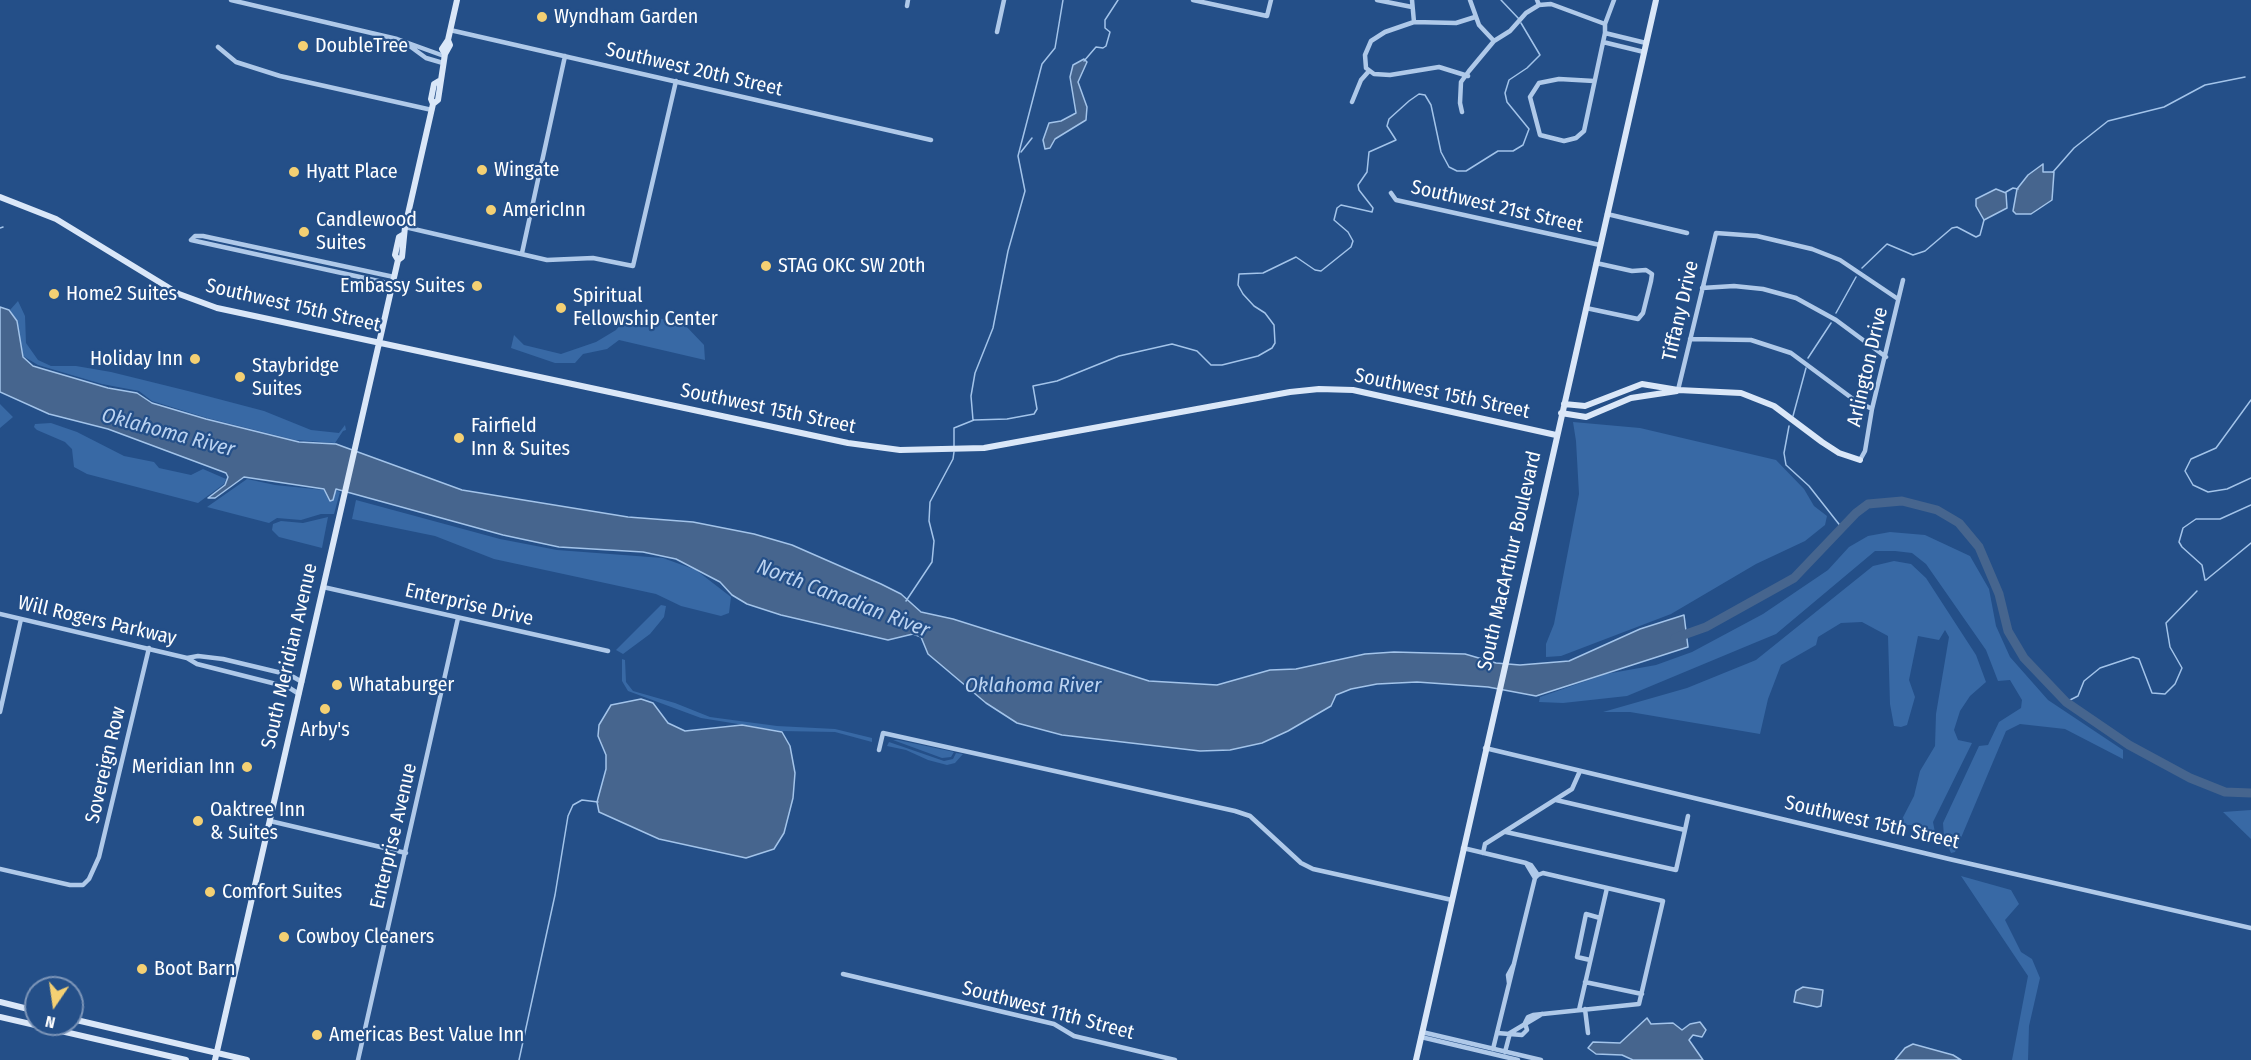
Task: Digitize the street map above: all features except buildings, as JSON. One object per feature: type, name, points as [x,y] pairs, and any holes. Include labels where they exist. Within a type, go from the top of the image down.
[{"type":"main road","name":"South Meridian Avenue","points":[[216,1056],[393,281],[398,260],[402,257],[406,239],[404,231],[433,107],[438,100],[441,86],[439,81],[444,58],[450,45],[448,40],[457,0]]},
{"type":"main road","name":"South MacArthur Boulevard","points":[[1416,1060],[1494,707],[1656,0]]},
{"type":"main road","name":"Southwest 15th Street","points":[[0,197],[56,219],[157,282],[196,301],[240,314],[848,443],[922,450],[984,448],[1290,392],[1319,389],[1353,390],[1556,435]]},
{"type":"main road","points":[[1563,404],[1585,406],[1642,384],[1678,390],[1741,393],[1774,406],[1839,453],[1860,460]]},
{"type":"main road","points":[[1561,413],[1586,417],[1631,398],[1678,390]]},
{"type":"main road","points":[[1606,399],[1610,408]]},
{"type":"main road","points":[[0,1002],[24,1008]]},
{"type":"main road","points":[[0,1017],[186,1060]]},
{"type":"main road","points":[[84,1022],[180,1044],[216,1056],[247,1060]]},
{"type":"main road","points":[[177,1058],[180,1044]]},
{"type":"street","points":[[231,0],[407,43],[444,58]]},
{"type":"street","points":[[997,32],[1004,0]]},
{"type":"street","points":[[1193,0],[1267,16],[1271,0]]},
{"type":"street","points":[[1377,0],[1412,7]]},
{"type":"street","points":[[1413,0],[1414,22]]},
{"type":"street","points":[[1470,0],[1479,26],[1494,41]]},
{"type":"street","points":[[1594,81],[1559,78],[1539,83],[1530,97],[1540,135],[1564,141],[1576,138],[1584,130],[1605,33],[1605,24],[1614,0]]},
{"type":"street","points":[[1462,112],[1461,82],[1468,76],[1468,71],[1494,41],[1510,31],[1538,2],[1551,4],[1605,24]]},
{"type":"street","points":[[1369,72],[1365,55],[1374,38],[1414,22],[1456,23],[1475,17]]},
{"type":"street","name":"Southwest 20th Street","points":[[450,30],[931,140]]},
{"type":"street","points":[[1605,33],[1646,43]]},
{"type":"street","points":[[1603,42],[1644,52]]},
{"type":"street","points":[[218,47],[236,62],[280,76],[433,107]]},
{"type":"street","points":[[522,254],[565,57]]},
{"type":"street","points":[[1369,72],[1390,75],[1439,67],[1468,76]]},
{"type":"street","points":[[1352,102],[1361,80],[1369,72]]},
{"type":"street","points":[[404,231],[555,261],[593,258],[633,266],[676,81]]},
{"type":"street","name":"Southwest 21st Street","points":[[1391,193],[1396,200],[1600,245]]},
{"type":"street","points":[[1607,214],[1687,233]]},
{"type":"street","name":"Tiffany Drive","points":[[1678,390],[1716,233],[1757,236],[1812,249],[1840,261],[1899,299]]},
{"type":"street","points":[[195,236],[203,236],[358,269],[393,281],[356,277],[191,240],[195,236]]},
{"type":"street","points":[[263,256],[264,249]]},
{"type":"street","name":"Southwest 21st Street","points":[[1586,308],[1638,319],[1643,313],[1652,274],[1646,270],[1632,271],[1596,263]]},
{"type":"street","points":[[330,271],[332,264]]},
{"type":"street","points":[[356,277],[358,269]]},
{"type":"street","name":"Arlington Drive","points":[[1860,460],[1903,280]]},
{"type":"street","points":[[1702,288],[1734,286],[1763,289],[1796,298],[1844,325],[1886,357]]},
{"type":"street","points":[[1689,339],[1751,340],[1791,353],[1853,399],[1872,409]]},
{"type":"street","name":"Enterprise Drive","points":[[323,587],[608,651]]},
{"type":"street","name":"Will Rogers Parkway","points":[[0,614],[187,658],[197,664],[228,673],[288,687],[299,694]]},
{"type":"street","name":"Enterprise Avenue","points":[[358,1060],[458,618]]},
{"type":"street","points":[[0,712],[21,619]]},
{"type":"street","name":"Sovereign Row","points":[[0,869],[62,884],[82,885],[93,873],[99,857],[149,648]]},
{"type":"street","name":"Will Rogers Parkway","points":[[187,658],[198,656],[231,661],[290,675],[302,682]]},
{"type":"street","points":[[228,673],[231,661]]},
{"type":"street","points":[[247,678],[250,666]]},
{"type":"street","points":[[879,750],[883,733],[1235,811],[1250,816],[1301,863],[1313,869],[1452,900]]},
{"type":"street","name":"Southwest 15th Street","points":[[1485,748],[2251,928]]},
{"type":"street","points":[[1483,853],[1485,844],[1575,787],[1580,771]]},
{"type":"street","points":[[1556,800],[1685,830]]},
{"type":"street","points":[[1506,832],[1676,870],[1688,816]]},
{"type":"street","points":[[270,820],[406,853]]},
{"type":"street","points":[[1463,848],[1526,863],[1536,877]]},
{"type":"street","points":[[1493,1049],[1509,983],[1508,975],[1514,964],[1536,877],[1543,873],[1663,901],[1640,1004],[1542,1014],[1531,1023],[1525,1023],[1509,1036],[1507,1056]]},
{"type":"street","points":[[1579,1010],[1608,888]]},
{"type":"street","points":[[1590,960],[1577,957],[1586,914],[1600,918]]},
{"type":"street","name":"Southwest 11th Street","points":[[843,975],[1054,1024],[1074,1036],[1175,1060]]},
{"type":"street","points":[[1585,982],[1642,994]]},
{"type":"street","points":[[1585,1009],[1588,1033]]},
{"type":"street","points":[[1497,1033],[1509,1036],[1522,1035],[1527,1030],[1525,1023]]},
{"type":"street","points":[[1421,1035],[1493,1049],[1507,1056],[1541,1060]]},
{"type":"street","points":[[1421,1035],[1518,1060]]},
{"type":"shaded area","points":[[18,301],[25,316],[26,343],[38,360],[51,366],[76,366],[111,372],[264,411],[311,430],[339,433],[345,425],[346,430],[335,443],[295,440],[207,418],[152,401],[139,391],[102,384],[38,365],[23,356],[17,321],[10,310]]},
{"type":"shaded area","points":[[631,312],[684,324],[704,345],[705,360],[619,340],[607,349],[583,354],[575,363],[555,363],[511,348],[514,335],[524,345],[561,354],[596,342],[616,330]]},
{"type":"shaded area","points":[[0,404],[13,417],[0,428]]},
{"type":"shaded area","points":[[1573,422],[1640,428],[1776,460],[1804,489],[1814,506],[1827,516],[1825,525],[1805,541],[1756,564],[1671,614],[1561,656],[1546,657],[1546,644],[1554,624],[1579,494]]},
{"type":"shaded area","points":[[51,423],[77,432],[124,456],[154,462],[159,468],[191,475],[203,469],[226,479],[224,484],[198,503],[87,474],[74,467],[72,449],[65,442],[34,427],[35,424]]},
{"type":"shaded area","points":[[247,479],[275,485],[324,490],[330,501],[333,500],[335,490],[340,492],[334,514],[321,514],[301,520],[277,518],[269,523],[207,507]]},
{"type":"shaded area","points":[[356,500],[500,539],[557,550],[663,558],[696,570],[731,597],[729,613],[721,616],[681,606],[656,594],[494,559],[435,536],[352,519]]},
{"type":"shaded area","points":[[328,517],[322,548],[279,537],[272,530],[273,524],[281,521],[303,523]]},
{"type":"shaded area","points":[[1890,532],[1925,535],[1970,556],[1989,589],[1996,626],[2010,657],[2048,700],[2123,750],[2123,759],[2065,729],[2020,724],[2006,731],[1955,852],[1951,853],[1944,837],[1943,823],[1979,746],[1988,745],[1999,722],[2021,708],[2022,700],[2010,680],[1998,681],[1986,650],[1926,564],[1912,553],[1895,551],[1875,551],[1776,634],[1627,696],[1563,703],[1539,702],[1540,697],[1606,674],[1656,665],[1692,652],[1763,614],[1828,570],[1849,547],[1868,536]]},
{"type":"shaded area","points":[[1894,561],[1911,564],[1926,578],[1976,655],[1986,682],[1970,696],[1960,711],[1954,730],[1958,740],[1972,743],[1933,822],[1936,838],[1932,841],[1914,825],[1899,825],[1914,796],[1920,771],[1935,746],[1936,714],[1949,637],[1945,630],[1939,640],[1918,636],[1909,680],[1915,697],[1907,725],[1901,727],[1894,726],[1890,704],[1888,636],[1862,622],[1841,623],[1818,637],[1816,645],[1781,665],[1768,699],[1760,734],[1630,712],[1603,712],[1687,688],[1756,660],[1873,566]]},
{"type":"shaded area","points":[[661,605],[666,606],[664,617],[650,634],[623,654],[616,650]]},
{"type":"shaded area","points":[[622,659],[625,660],[626,682],[633,691],[675,703],[710,717],[777,726],[835,729],[872,738],[872,742],[835,732],[781,731],[701,718],[628,691],[622,681]]},
{"type":"shaded area","points":[[893,740],[954,752],[951,757],[942,758]]},
{"type":"shaded area","points":[[889,742],[944,761],[953,759],[956,753],[963,754],[955,763],[947,765],[928,760],[906,750],[887,746]]},
{"type":"shaded area","points":[[2251,810],[2251,839],[2223,812]]},
{"type":"shaded area","points":[[1961,876],[2011,890],[2019,904],[2005,920],[2021,952],[2032,959],[2040,978],[2029,1026],[2028,1060],[2012,1060],[2028,976]]},
{"type":"water","points":[[1084,59],[1087,62],[1078,82],[1087,107],[1086,120],[1055,139],[1050,148],[1045,149],[1043,140],[1049,123],[1061,121],[1076,113],[1070,77],[1073,65]]},
{"type":"water","points":[[2043,164],[2043,172],[2054,172],[2052,200],[2031,214],[2016,214],[2013,211],[2017,189],[2028,175]]},
{"type":"water","points":[[1996,189],[2006,193],[2007,208],[1984,220],[1976,206],[1976,199]]},
{"type":"water","name":"Oklahoma River","points":[[0,307],[9,310],[17,321],[23,357],[33,366],[108,388],[137,393],[152,403],[206,419],[299,442],[336,444],[462,490],[628,517],[693,522],[754,534],[792,545],[881,584],[901,594],[921,612],[953,619],[1149,681],[1217,685],[1270,670],[1296,669],[1365,654],[1394,652],[1465,654],[1496,663],[1520,665],[1569,661],[1640,629],[1684,615],[1688,647],[1536,696],[1488,687],[1417,682],[1377,684],[1351,689],[1336,695],[1331,706],[1288,731],[1262,743],[1230,750],[1200,751],[1062,735],[1017,723],[986,703],[928,654],[921,637],[913,634],[888,640],[781,615],[747,604],[732,595],[720,582],[676,559],[643,552],[559,547],[503,535],[336,489],[333,500],[330,501],[324,489],[244,477],[215,498],[208,498],[225,485],[228,477],[226,473],[108,429],[49,414],[0,392]]},
{"type":"water","points":[[641,699],[653,703],[668,723],[685,731],[742,725],[782,732],[790,746],[795,773],[793,798],[784,833],[774,849],[746,858],[659,839],[599,812],[597,802],[606,769],[606,755],[598,736],[599,725],[611,705]]},
{"type":"water","points":[[1803,987],[1823,990],[1821,1006],[1794,1002],[1796,991]]},
{"type":"water","points":[[1647,1018],[1651,1024],[1673,1023],[1682,1030],[1690,1024],[1700,1022],[1706,1030],[1702,1037],[1693,1035],[1689,1040],[1703,1060],[1633,1060],[1622,1055],[1596,1054],[1588,1048],[1593,1042],[1620,1043]]},
{"type":"water","points":[[1913,1044],[1953,1055],[1961,1060],[1895,1060],[1905,1048]]},
{"type":"waterway","points":[[973,420],[971,396],[975,373],[993,328],[1008,251],[1025,191],[1018,156],[1042,64],[1055,48],[1063,0]]},
{"type":"waterway","points":[[1084,61],[1096,47],[1106,46],[1110,32],[1105,28],[1105,20],[1118,0]]},
{"type":"waterway","points":[[1501,0],[1519,19]]},
{"type":"waterway","points":[[954,448],[954,428],[974,420],[1007,419],[1034,414],[1037,409],[1033,386],[1057,381],[1119,356],[1172,344],[1197,351],[1211,365],[1222,365],[1258,356],[1272,348],[1275,343],[1274,325],[1265,313],[1254,306],[1243,294],[1238,285],[1239,274],[1263,273],[1296,257],[1315,270],[1321,271],[1351,247],[1353,241],[1348,232],[1334,220],[1337,208],[1341,205],[1372,212],[1373,208],[1359,190],[1358,185],[1367,172],[1369,152],[1396,140],[1387,126],[1389,119],[1409,101],[1419,94],[1425,95],[1431,105],[1441,152],[1449,167],[1457,171],[1466,171],[1498,151],[1513,151],[1523,145],[1529,129],[1507,102],[1505,93],[1509,80],[1527,68],[1540,55],[1521,23]]},
{"type":"waterway","points":[[2053,172],[2074,148],[2108,121],[2164,107],[2205,85],[2245,77]]},
{"type":"waterway","points":[[1021,152],[1032,138]]},
{"type":"waterway","points":[[2006,192],[2013,188],[2018,189]]},
{"type":"waterway","points":[[1862,268],[1887,244],[1913,255],[1925,251],[1952,228],[1957,227],[1976,237],[1980,235],[1984,220]]},
{"type":"waterway","points":[[1836,313],[1856,277]]},
{"type":"waterway","points":[[1808,358],[1831,323]]},
{"type":"waterway","points":[[1793,416],[1806,368]]},
{"type":"waterway","points":[[2251,400],[2216,448],[2191,459],[2185,471],[2193,485],[2208,492],[2227,489],[2251,478]]},
{"type":"waterway","points":[[1789,426],[1784,453],[1786,465],[1809,486],[1842,528]]},
{"type":"waterway","points":[[906,601],[932,562],[934,541],[929,521],[930,502],[953,459],[954,452]]},
{"type":"waterway","name":"North Canadian River","points":[[1675,638],[1706,627],[1794,578],[1856,513],[1868,504],[1902,501],[1937,510],[1959,523],[1979,547],[1999,594],[2008,631],[2024,658],[2066,702],[2129,745],[2190,778],[2225,792],[2251,793]]},
{"type":"waterway","points":[[2205,580],[2202,565],[2179,542],[2183,528],[2196,519],[2220,519],[2251,505]]},
{"type":"waterway","points":[[2206,580],[2251,543]]},
{"type":"waterway","points":[[2066,702],[2078,696],[2084,681],[2100,668],[2133,657],[2139,659],[2152,693],[2165,694],[2175,684],[2182,668],[2170,647],[2166,623],[2197,591]]},
{"type":"waterway","points":[[519,1060],[555,895],[568,816],[573,805],[582,800],[598,802]]},
{"type":"place","name":"Wyndham Garden","points":[[542,17]]},
{"type":"place","name":"DoubleTree","points":[[303,46]]},
{"type":"place","name":"Wingate","points":[[482,170]]},
{"type":"place","name":"Hyatt Place","points":[[294,172]]},
{"type":"place","name":"AmericInn","points":[[491,210]]},
{"type":"place","name":"Candlewood Suites","points":[[304,232]]},
{"type":"place","name":"STAG OKC SW 20th","points":[[766,266]]},
{"type":"place","name":"Embassy Suites","points":[[477,286]]},
{"type":"place","name":"Home2 Suites","points":[[54,294]]},
{"type":"place","name":"Spiritual Fellowship Center","points":[[561,308]]},
{"type":"place","name":"Holiday Inn","points":[[195,359]]},
{"type":"place","name":"Staybridge Suites","points":[[240,377]]},
{"type":"place","name":"Fairfield Inn & Suites","points":[[459,438]]},
{"type":"place","name":"Whataburger","points":[[337,685]]},
{"type":"place","name":"Arby's","points":[[325,709]]},
{"type":"place","name":"Meridian Inn","points":[[247,767]]},
{"type":"place","name":"Oaktree Inn & Suites","points":[[198,821]]},
{"type":"place","name":"Comfort Suites","points":[[210,892]]},
{"type":"place","name":"Cowboy Cleaners","points":[[284,937]]},
{"type":"place","name":"Boot Barn","points":[[142,969]]},
{"type":"place","name":"Americas Best Value Inn","points":[[317,1035]]}]
